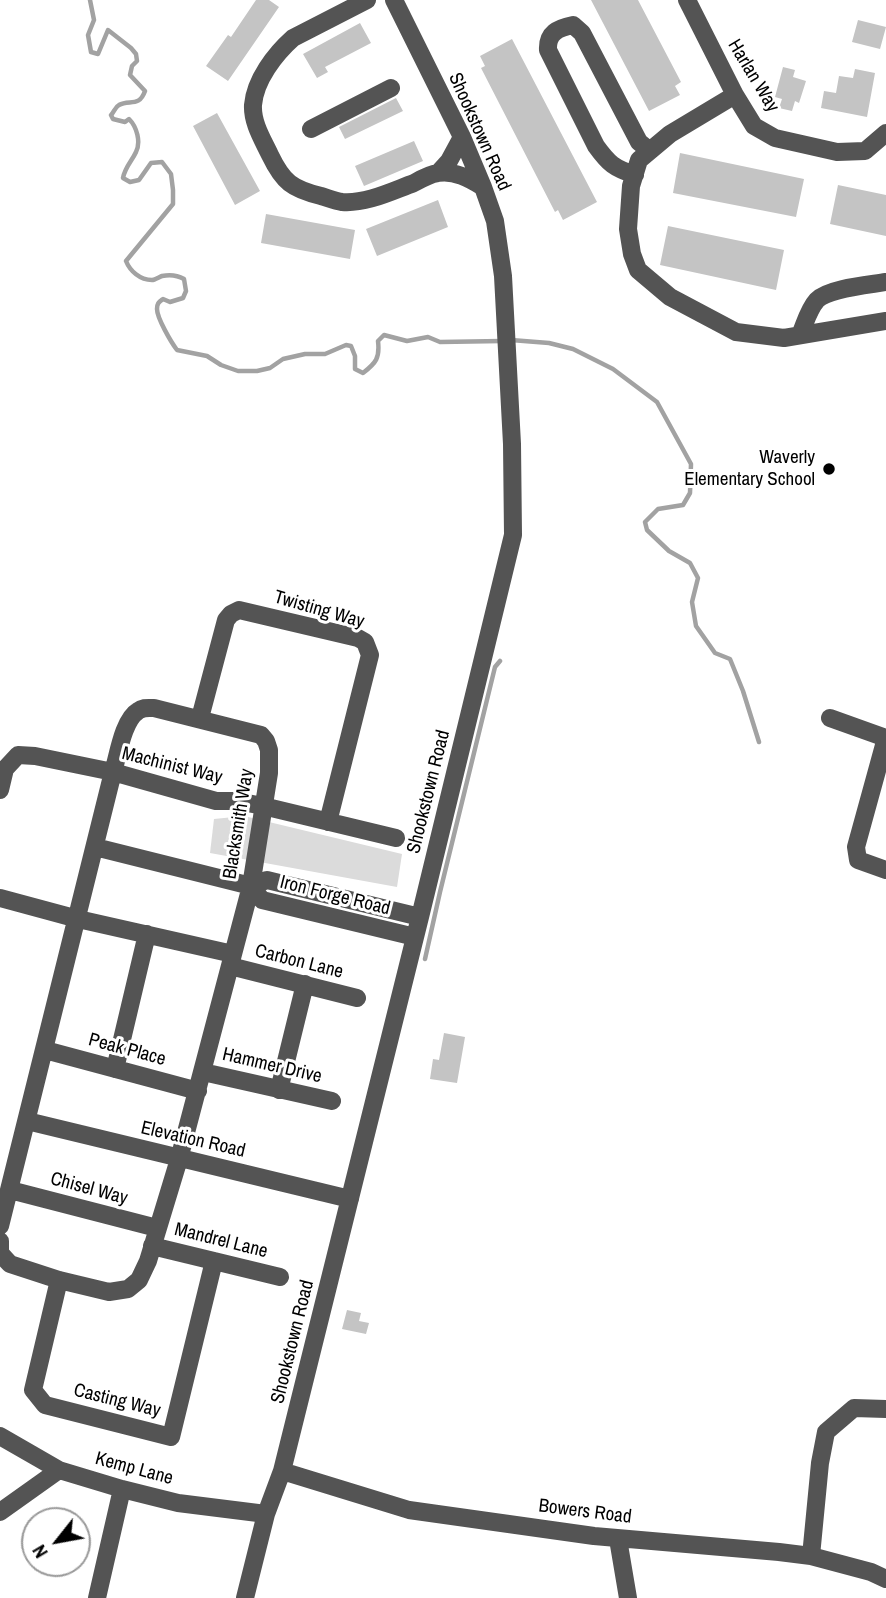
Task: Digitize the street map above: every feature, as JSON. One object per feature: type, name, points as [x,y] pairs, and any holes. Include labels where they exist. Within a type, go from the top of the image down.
[{"type":"street","points":[[367,0],[293,38],[271,62],[256,92],[253,114],[277,169],[284,179],[308,194],[339,202],[368,199],[439,172],[465,177],[483,187]]},
{"type":"street","name":"Shookstown Road","points":[[245,1598],[266,1514],[282,1471],[513,535],[512,444],[503,276],[495,221],[462,137],[394,0]]},
{"type":"street","name":"Harlan Way","points":[[687,0],[735,95],[754,126],[775,138],[837,152],[865,151],[886,135]]},
{"type":"street","points":[[635,175],[617,169],[606,160],[590,134],[548,50],[547,41],[560,27],[573,26],[582,33],[639,142],[650,151]]},
{"type":"street","points":[[311,130],[391,88]]},
{"type":"street","points":[[735,95],[670,134],[639,160],[631,186],[628,229],[638,270],[670,298],[736,331],[784,338],[886,321]]},
{"type":"street","points":[[439,172],[449,161],[462,137]]},
{"type":"street","points":[[800,335],[811,308],[819,298],[828,293],[886,282]]},
{"type":"street","name":"Twisting Way","points":[[200,718],[226,620],[239,610],[365,642],[370,655],[328,822]]},
{"type":"street","name":"Blacksmith Way","points":[[0,1226],[113,772],[131,718],[135,712],[144,708],[154,708],[261,735],[267,741],[269,750],[269,773],[251,886],[180,1159],[139,1280],[128,1289],[109,1292],[59,1280],[10,1264],[0,1253],[0,1241]]},
{"type":"street","points":[[830,718],[886,738],[856,848],[858,860],[886,870]]},
{"type":"street","name":"Machinist Way","points":[[0,790],[5,769],[18,755],[35,756],[113,772],[216,801],[237,801],[263,806],[396,838]]},
{"type":"street","name":"Iron Forge Road","points":[[95,847],[251,886],[267,880],[420,917]]},
{"type":"street","name":"Iron Forge Road","points":[[251,886],[262,900],[415,937]]},
{"type":"street","points":[[0,898],[147,934],[232,960]]},
{"type":"street","points":[[115,1069],[147,934]]},
{"type":"street","name":"Carbon Lane","points":[[232,960],[357,998]]},
{"type":"street","points":[[279,1090],[305,984]]},
{"type":"street","name":"Peak Place","points":[[45,1050],[198,1091]]},
{"type":"street","name":"Hammer Drive","points":[[203,1072],[332,1101]]},
{"type":"street","name":"Elevation Road","points":[[27,1121],[350,1199]]},
{"type":"street","name":"Chisel Way","points":[[10,1190],[157,1228]]},
{"type":"street","name":"Mandrel Lane","points":[[152,1246],[280,1277]]},
{"type":"street","name":"Casting Way","points":[[59,1280],[33,1390],[45,1405],[172,1437],[214,1261]]},
{"type":"street","points":[[811,1556],[820,1463],[826,1432],[854,1408],[886,1409]]},
{"type":"street","name":"Kemp Lane","points":[[0,1436],[59,1470],[122,1489],[178,1503],[266,1514]]},
{"type":"street","points":[[0,1513],[59,1470]]},
{"type":"street","name":"Bowers Road","points":[[282,1471],[409,1510],[618,1539],[811,1556],[871,1572],[886,1579]]},
{"type":"street","points":[[97,1598],[122,1489]]},
{"type":"street","points":[[618,1539],[628,1598]]},
{"type":"shaded area","points":[[244,816],[402,854],[397,887],[210,853],[214,819]]},
{"type":"building","points":[[256,0],[269,0],[279,7],[228,81],[206,66],[228,35],[231,37]]},
{"type":"building","points":[[591,0],[638,0],[681,82],[675,86],[680,95],[649,111]]},
{"type":"building","points":[[858,20],[886,27],[880,49],[852,42]]},
{"type":"building","points":[[360,23],[371,43],[325,67],[328,72],[317,78],[303,54]]},
{"type":"building","points":[[512,39],[597,202],[563,220],[558,210],[555,212],[481,68],[485,66],[480,56]]},
{"type":"building","points":[[783,67],[795,70],[793,77],[806,81],[799,103],[795,101],[792,111],[779,108],[782,99],[775,97]]},
{"type":"building","points":[[855,69],[875,73],[867,117],[821,108],[824,91],[836,93],[839,76],[853,78]]},
{"type":"building","points":[[396,98],[403,111],[345,139],[339,127]]},
{"type":"building","points":[[217,113],[260,191],[235,205],[193,126]]},
{"type":"building","points":[[414,141],[423,161],[364,186],[355,166]]},
{"type":"building","points":[[680,153],[804,179],[796,217],[673,193]]},
{"type":"building","points":[[838,185],[886,195],[886,236],[830,224]]},
{"type":"building","points":[[438,200],[448,227],[377,256],[366,229]]},
{"type":"building","points":[[266,214],[355,230],[350,259],[261,243]]},
{"type":"building","points":[[668,226],[784,250],[776,290],[660,265]]},
{"type":"building","points":[[444,1033],[465,1037],[457,1083],[430,1079],[433,1059],[439,1060]]},
{"type":"building","points":[[347,1310],[361,1313],[359,1321],[369,1323],[366,1334],[342,1329]]},
{"type":"waterway","points":[[90,0],[94,20],[88,35],[91,52],[98,54],[108,30],[136,54],[137,61],[132,66],[130,75],[145,91],[140,100],[119,105],[111,115],[113,119],[125,122],[129,119],[137,135],[137,148],[123,178],[130,182],[139,180],[151,163],[162,162],[171,174],[173,204],[126,261],[133,271],[148,280],[171,275],[184,279],[186,291],[183,298],[170,302],[163,299],[157,307],[162,324],[177,350],[207,356],[238,371],[257,371],[270,368],[283,359],[305,354],[325,354],[346,345],[351,346],[355,356],[355,369],[363,373],[376,360],[378,341],[384,335],[407,341],[428,337],[440,342],[502,341]]},
{"type":"waterway","points":[[511,340],[549,343],[573,349],[613,369],[657,402],[691,464],[690,493],[683,505],[658,509],[645,522],[647,530],[669,551],[690,563],[698,578],[692,602],[696,626],[715,653],[730,659],[759,742]]},
{"type":"waterway","points":[[425,959],[495,667],[500,661]]},
{"type":"place","name":"Waverly Elementary School","points":[[829,469]]}]
